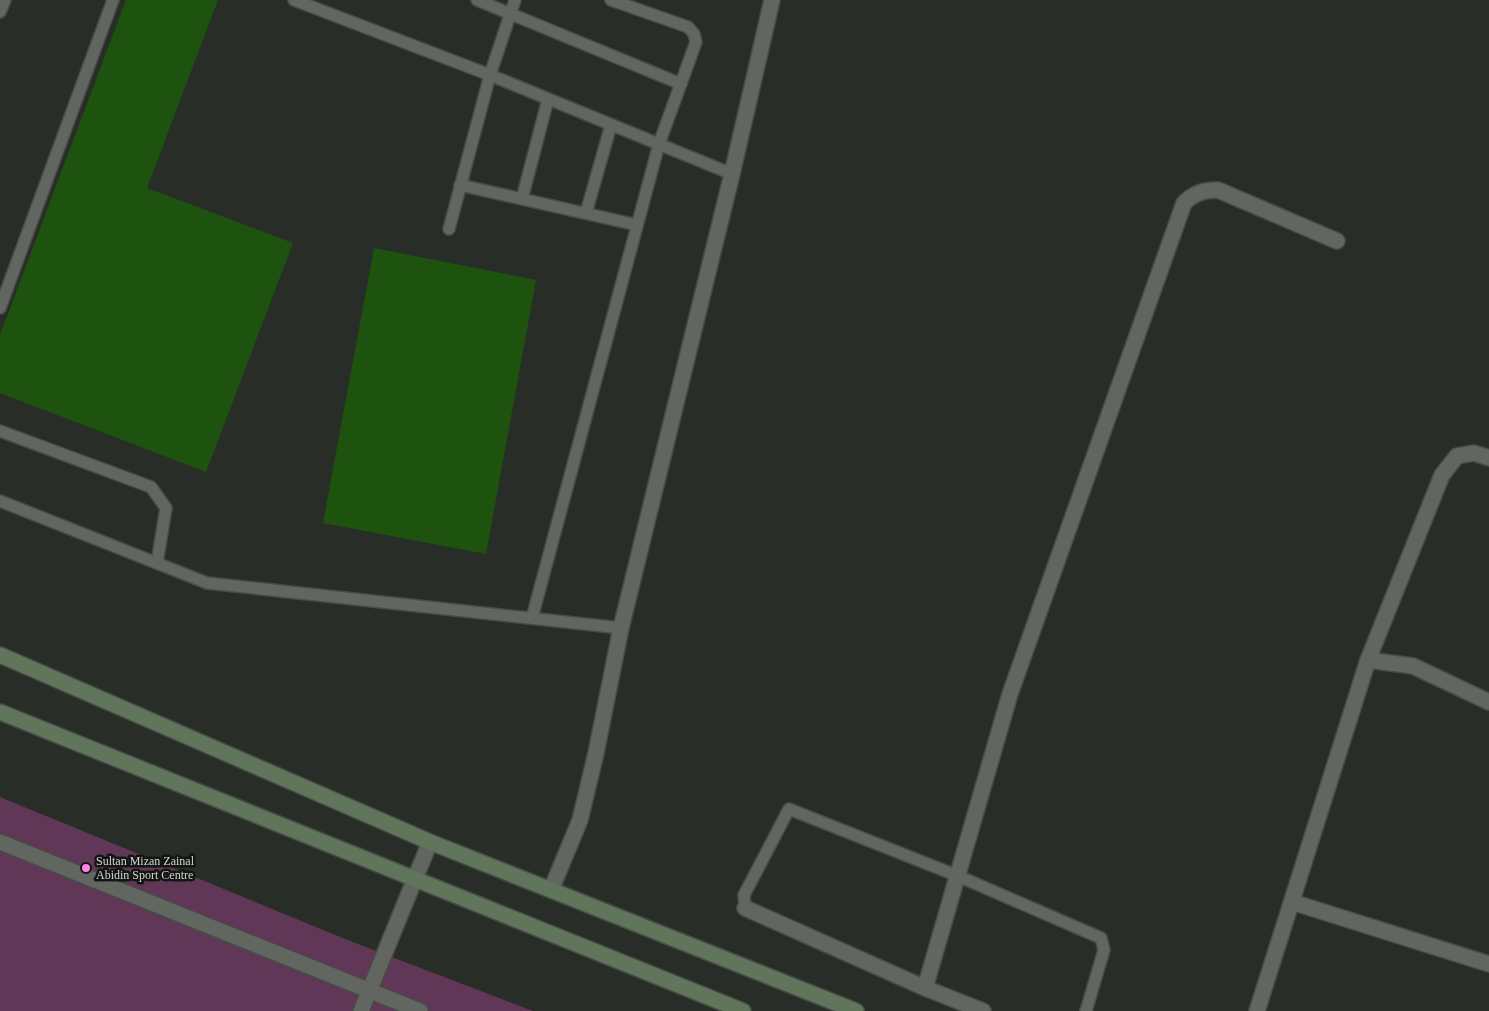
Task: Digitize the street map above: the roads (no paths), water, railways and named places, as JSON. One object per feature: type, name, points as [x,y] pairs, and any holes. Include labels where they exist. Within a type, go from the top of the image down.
[{"type":"main road","points":[[0,655],[430,842],[856,1011]]},
{"type":"main road","points":[[0,712],[743,1011]]},
{"type":"street","points":[[551,890],[580,820],[596,754],[621,628],[732,174],[772,0]]},
{"type":"street","points":[[925,988],[1010,694],[1184,203],[1191,196],[1204,190],[1218,190],[1338,241]]},
{"type":"street","points":[[1257,1011],[1368,660],[1442,475],[1457,456],[1474,453],[1489,458]]},
{"type":"street","points":[[1368,660],[1413,666],[1489,702]]},
{"type":"street","points":[[0,842],[420,1011]]},
{"type":"street","points":[[361,1011],[430,842]]},
{"type":"street","points":[[1292,902],[1489,964]]},
{"type":"street","points":[[744,908],[925,988],[983,1011]]},
{"type":"lane","points":[[0,12],[5,0]]},
{"type":"lane","points":[[0,308],[113,0]]},
{"type":"lane","points":[[294,0],[318,4],[732,174]]},
{"type":"lane","points":[[477,0],[681,84]]},
{"type":"lane","points":[[449,229],[490,75],[515,0]]},
{"type":"lane","points":[[532,618],[659,144],[696,42],[694,34],[688,27],[611,0]]},
{"type":"lane","points":[[522,199],[548,99]]},
{"type":"lane","points":[[586,213],[611,125]]},
{"type":"lane","points":[[460,185],[637,225]]},
{"type":"lane","points":[[0,431],[151,487],[166,508],[157,563]]},
{"type":"lane","points":[[0,501],[207,583],[621,628]]},
{"type":"lane","points":[[744,908],[744,895],[789,809],[958,876],[1101,938],[1104,950],[1086,1011]]},
{"type":"place","name":"Sultan Mizan Zainal Abidin Sport Centre","points":[[86,868]]}]
